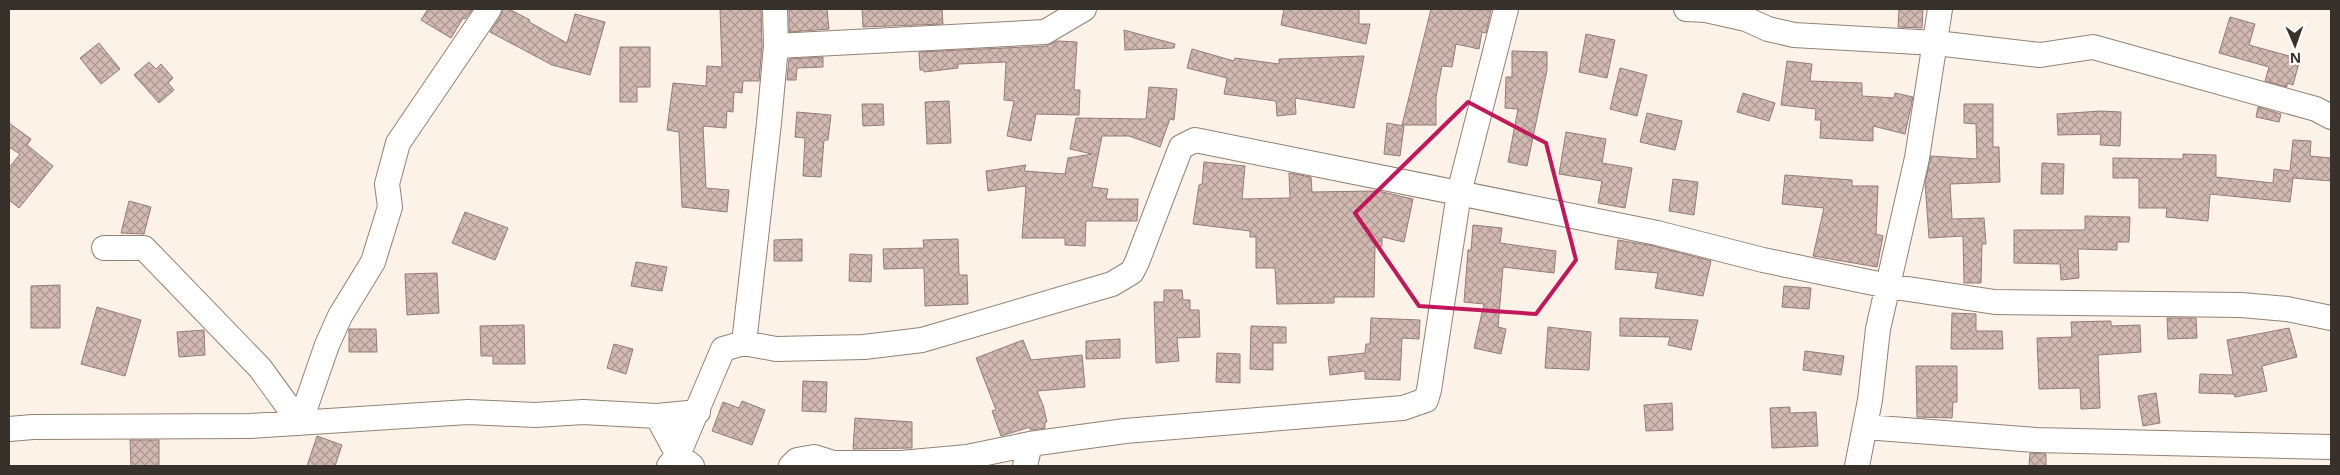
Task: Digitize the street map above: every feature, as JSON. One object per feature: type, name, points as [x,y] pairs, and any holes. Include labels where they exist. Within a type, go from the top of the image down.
[{"type":"street","points":[[300,423],[327,345],[340,316],[373,262],[390,207],[386,184],[398,143],[490,9]]},
{"type":"street","points":[[744,343],[776,46],[775,9]]},
{"type":"street","points":[[776,46],[1046,32],[1084,9]]},
{"type":"street","points":[[791,466],[796,460],[814,457],[833,463],[901,463],[967,457],[1027,455],[1125,431],[1403,408],[1426,400],[1459,192],[1506,9]]},
{"type":"street","points":[[1686,9],[1706,10],[1746,19],[1768,29],[1794,35],[1936,43],[2040,54],[2093,47],[2316,109],[2331,117]]},
{"type":"street","points":[[1856,466],[1865,426],[1873,361],[1917,158],[1940,9]]},
{"type":"street","points":[[680,463],[708,380],[724,349],[744,343],[776,349],[864,347],[922,340],[1112,284],[1132,272],[1180,147],[1195,140],[1657,233],[1764,260],[1888,286],[1995,302],[2241,305],[2287,309],[2331,318]]},
{"type":"street","points":[[104,248],[144,248],[260,368],[300,423]]},
{"type":"street","points":[[9,429],[33,427],[250,426],[468,412],[535,415],[583,412],[657,416],[698,412]]},
{"type":"street","points":[[657,416],[680,463]]},
{"type":"street","points":[[1865,426],[2036,440],[2331,447]]},
{"type":"highlighted area","points":[[1468,102],[1546,143],[1576,260],[1536,314],[1419,306],[1355,213]]},
{"type":"building","points":[[428,9],[473,9],[465,19],[463,18],[451,38],[421,20]]},
{"type":"building","points":[[503,9],[509,9],[530,20],[529,22],[567,43],[575,14],[605,22],[590,75],[552,65],[490,32]]},
{"type":"building","points":[[720,9],[761,9],[762,46],[759,81],[743,81],[742,93],[734,92],[733,112],[727,111],[726,128],[703,126],[706,188],[729,190],[727,212],[682,207],[679,132],[667,130],[673,83],[706,86],[707,66],[722,67]]},
{"type":"building","points":[[789,9],[827,9],[829,29],[789,32]]},
{"type":"building","points":[[862,9],[942,9],[943,24],[863,27]]},
{"type":"building","points":[[1284,9],[1359,9],[1359,24],[1370,24],[1366,44],[1281,25]]},
{"type":"building","points":[[1431,9],[1491,10],[1486,33],[1482,32],[1479,49],[1456,44],[1452,67],[1442,66],[1436,97],[1436,125],[1402,125]]},
{"type":"building","points":[[1899,9],[1923,9],[1922,28],[1898,27]]},
{"type":"building","points":[[2230,17],[2255,24],[2249,45],[2300,59],[2293,85],[2287,83],[2287,87],[2265,81],[2269,67],[2219,53]]},
{"type":"building","points":[[1124,30],[1175,44],[1174,48],[1125,50]]},
{"type":"building","points":[[1586,34],[1615,40],[1607,78],[1579,72]]},
{"type":"building","points":[[1057,41],[1077,42],[1074,90],[1080,90],[1079,115],[1036,114],[1031,141],[1007,136],[1014,101],[1004,100],[1006,62],[958,64],[958,68],[924,72],[924,70],[920,70],[919,52],[1046,46]]},
{"type":"building","points":[[99,43],[120,69],[101,84],[80,58]]},
{"type":"building","points":[[620,47],[650,47],[650,87],[637,87],[637,102],[620,102]]},
{"type":"building","points":[[1192,49],[1234,61],[1235,58],[1279,64],[1279,59],[1364,56],[1354,108],[1295,98],[1296,114],[1277,116],[1276,101],[1224,94],[1227,78],[1187,68]]},
{"type":"building","points":[[1512,51],[1547,52],[1547,70],[1527,166],[1508,162],[1518,109],[1505,108],[1506,77],[1512,77]]},
{"type":"building","points":[[823,57],[823,67],[797,68],[796,80],[787,80],[789,59]]},
{"type":"building","points":[[1787,61],[1812,64],[1810,81],[1862,83],[1862,96],[1894,98],[1895,93],[1913,97],[1905,134],[1873,126],[1873,141],[1820,138],[1821,120],[1815,120],[1816,109],[1781,105]]},
{"type":"building","points":[[149,62],[156,69],[161,64],[173,78],[168,83],[174,90],[159,103],[134,75]]},
{"type":"building","points":[[1620,68],[1647,75],[1637,116],[1610,109]]},
{"type":"building","points":[[1149,87],[1177,89],[1174,120],[1170,119],[1160,147],[1129,136],[1102,136],[1092,187],[1108,189],[1106,199],[1138,199],[1137,221],[1086,221],[1085,246],[1065,245],[1065,238],[1022,238],[1026,186],[988,191],[986,171],[1026,165],[1024,171],[1065,174],[1068,158],[1092,154],[1070,149],[1076,118],[1146,119]]},
{"type":"building","points":[[1743,93],[1775,103],[1769,121],[1737,112]]},
{"type":"building","points":[[949,101],[951,143],[927,144],[925,102]]},
{"type":"building","points":[[862,104],[883,104],[884,125],[863,126]]},
{"type":"building","points":[[1964,104],[1993,104],[1993,147],[1999,147],[2000,182],[1950,184],[1952,219],[1984,218],[1986,244],[1982,244],[1981,283],[1964,283],[1963,236],[1929,238],[1925,183],[1931,156],[1977,159],[1976,124],[1964,123]]},
{"type":"building","points":[[2258,107],[2281,114],[2279,122],[2256,117]]},
{"type":"building","points":[[2101,111],[2121,112],[2120,146],[2100,145],[2101,134],[2058,135],[2057,114]]},
{"type":"building","points":[[797,112],[831,115],[828,140],[824,140],[821,177],[803,176],[805,138],[795,137]]},
{"type":"building","points":[[1647,113],[1682,121],[1675,150],[1640,142]]},
{"type":"building","points":[[9,123],[31,139],[27,145],[53,166],[19,208],[9,200],[9,168],[20,154],[9,147]]},
{"type":"building","points":[[1387,123],[1404,126],[1400,156],[1384,154]]},
{"type":"building","points":[[1566,132],[1606,139],[1602,163],[1632,168],[1625,208],[1598,203],[1602,181],[1559,174]]},
{"type":"building","points":[[2293,140],[2311,141],[2310,156],[2331,158],[2331,181],[2293,178],[2290,202],[2210,194],[2208,221],[2166,217],[2167,208],[2139,208],[2139,178],[2113,178],[2113,158],[2183,159],[2183,154],[2216,155],[2216,177],[2273,183],[2274,169],[2290,171]]},
{"type":"building","points":[[1204,162],[1245,166],[1242,199],[1290,198],[1289,173],[1311,177],[1312,192],[1378,191],[1413,199],[1404,242],[1382,237],[1382,246],[1375,246],[1374,297],[1334,297],[1334,303],[1277,304],[1275,268],[1256,268],[1256,237],[1250,237],[1250,231],[1193,224],[1199,185],[1202,184]]},
{"type":"building","points":[[2042,163],[2064,164],[2063,194],[2041,194]]},
{"type":"building","points":[[1785,175],[1852,180],[1852,186],[1878,186],[1876,234],[1883,236],[1877,267],[1813,256],[1824,208],[1782,204]]},
{"type":"building","points":[[1673,179],[1698,182],[1694,215],[1669,211]]},
{"type":"building","points":[[129,201],[151,207],[144,234],[121,233]]},
{"type":"building","points":[[465,212],[508,228],[495,260],[452,243]]},
{"type":"building","points":[[2085,216],[2130,217],[2129,242],[2117,242],[2117,250],[2078,249],[2079,278],[2061,280],[2060,264],[2014,263],[2014,230],[2085,230]]},
{"type":"building","points":[[1473,225],[1502,228],[1500,243],[1556,251],[1554,273],[1503,267],[1498,327],[1506,329],[1501,354],[1474,348],[1484,304],[1464,302],[1468,250],[1471,250]]},
{"type":"building","points":[[802,239],[802,261],[774,261],[774,240]]},
{"type":"building","points":[[958,239],[959,275],[967,275],[968,304],[925,306],[924,268],[884,269],[883,249],[924,248],[923,240]]},
{"type":"building","points":[[1618,240],[1654,246],[1711,261],[1703,296],[1655,288],[1658,273],[1615,269]]},
{"type":"building","points":[[850,254],[872,255],[871,282],[849,281]]},
{"type":"building","points":[[636,262],[667,267],[662,291],[631,286]]},
{"type":"building","points":[[437,273],[439,313],[407,315],[405,274]]},
{"type":"building","points":[[60,285],[60,328],[31,328],[31,286]]},
{"type":"building","points":[[1784,286],[1811,288],[1809,309],[1782,307]]},
{"type":"building","points":[[1164,290],[1182,290],[1183,300],[1190,300],[1190,310],[1199,310],[1200,337],[1177,338],[1179,361],[1156,363],[1154,302],[1164,302]]},
{"type":"building","points":[[97,307],[141,320],[125,376],[81,364]]},
{"type":"building","points":[[1952,313],[1976,314],[1976,331],[2002,331],[2003,349],[1951,349]]},
{"type":"building","points":[[1371,318],[1420,320],[1419,339],[1402,338],[1400,380],[1365,379],[1365,371],[1330,375],[1328,357],[1365,353],[1366,344],[1370,344]]},
{"type":"building","points":[[1620,318],[1698,320],[1691,350],[1668,345],[1670,337],[1620,336]]},
{"type":"building","points":[[2167,318],[2196,318],[2197,338],[2168,339]]},
{"type":"building","points":[[2111,321],[2111,326],[2140,325],[2141,352],[2098,355],[2100,408],[2081,409],[2080,388],[2039,389],[2037,338],[2072,337],[2071,322]]},
{"type":"building","points":[[524,325],[525,364],[493,364],[493,356],[481,356],[480,326]]},
{"type":"building","points":[[1251,326],[1286,327],[1286,343],[1273,343],[1273,370],[1250,369]]},
{"type":"building","points":[[1548,327],[1591,332],[1589,370],[1545,368]]},
{"type":"building","points":[[2289,328],[2297,357],[2262,366],[2267,391],[2235,397],[2234,394],[2199,393],[2200,374],[2233,375],[2227,340]]},
{"type":"building","points":[[349,329],[376,329],[377,352],[349,352]]},
{"type":"building","points":[[204,330],[205,355],[179,357],[177,332]]},
{"type":"building","points":[[1120,339],[1120,358],[1086,359],[1086,341]]},
{"type":"building","points":[[1023,340],[1031,360],[1082,355],[1085,387],[1037,391],[1047,422],[1045,422],[1045,428],[1030,430],[1030,427],[1001,436],[992,411],[996,410],[976,358]]},
{"type":"building","points":[[614,344],[633,349],[626,374],[607,368]]},
{"type":"building","points":[[1805,351],[1844,356],[1841,375],[1803,370]]},
{"type":"building","points":[[1217,353],[1240,354],[1240,383],[1216,382]]},
{"type":"building","points":[[1916,366],[1957,366],[1957,402],[1953,402],[1952,418],[1917,417]]},
{"type":"building","points":[[803,381],[827,382],[826,412],[802,411]]},
{"type":"building","points":[[2156,393],[2160,423],[2143,426],[2138,396]]},
{"type":"building","points":[[742,401],[765,410],[752,445],[712,431],[723,402],[739,408]]},
{"type":"building","points":[[1672,403],[1673,430],[1646,431],[1644,405]]},
{"type":"building","points":[[1790,407],[1790,413],[1816,412],[1818,446],[1772,448],[1770,408]]},
{"type":"building","points":[[855,418],[912,422],[912,448],[853,449]]},
{"type":"building","points":[[317,436],[342,445],[335,466],[307,466]]},
{"type":"building","points":[[130,440],[159,440],[159,466],[131,466]]},
{"type":"building","points":[[2030,453],[2046,454],[2046,466],[2029,466]]}]
